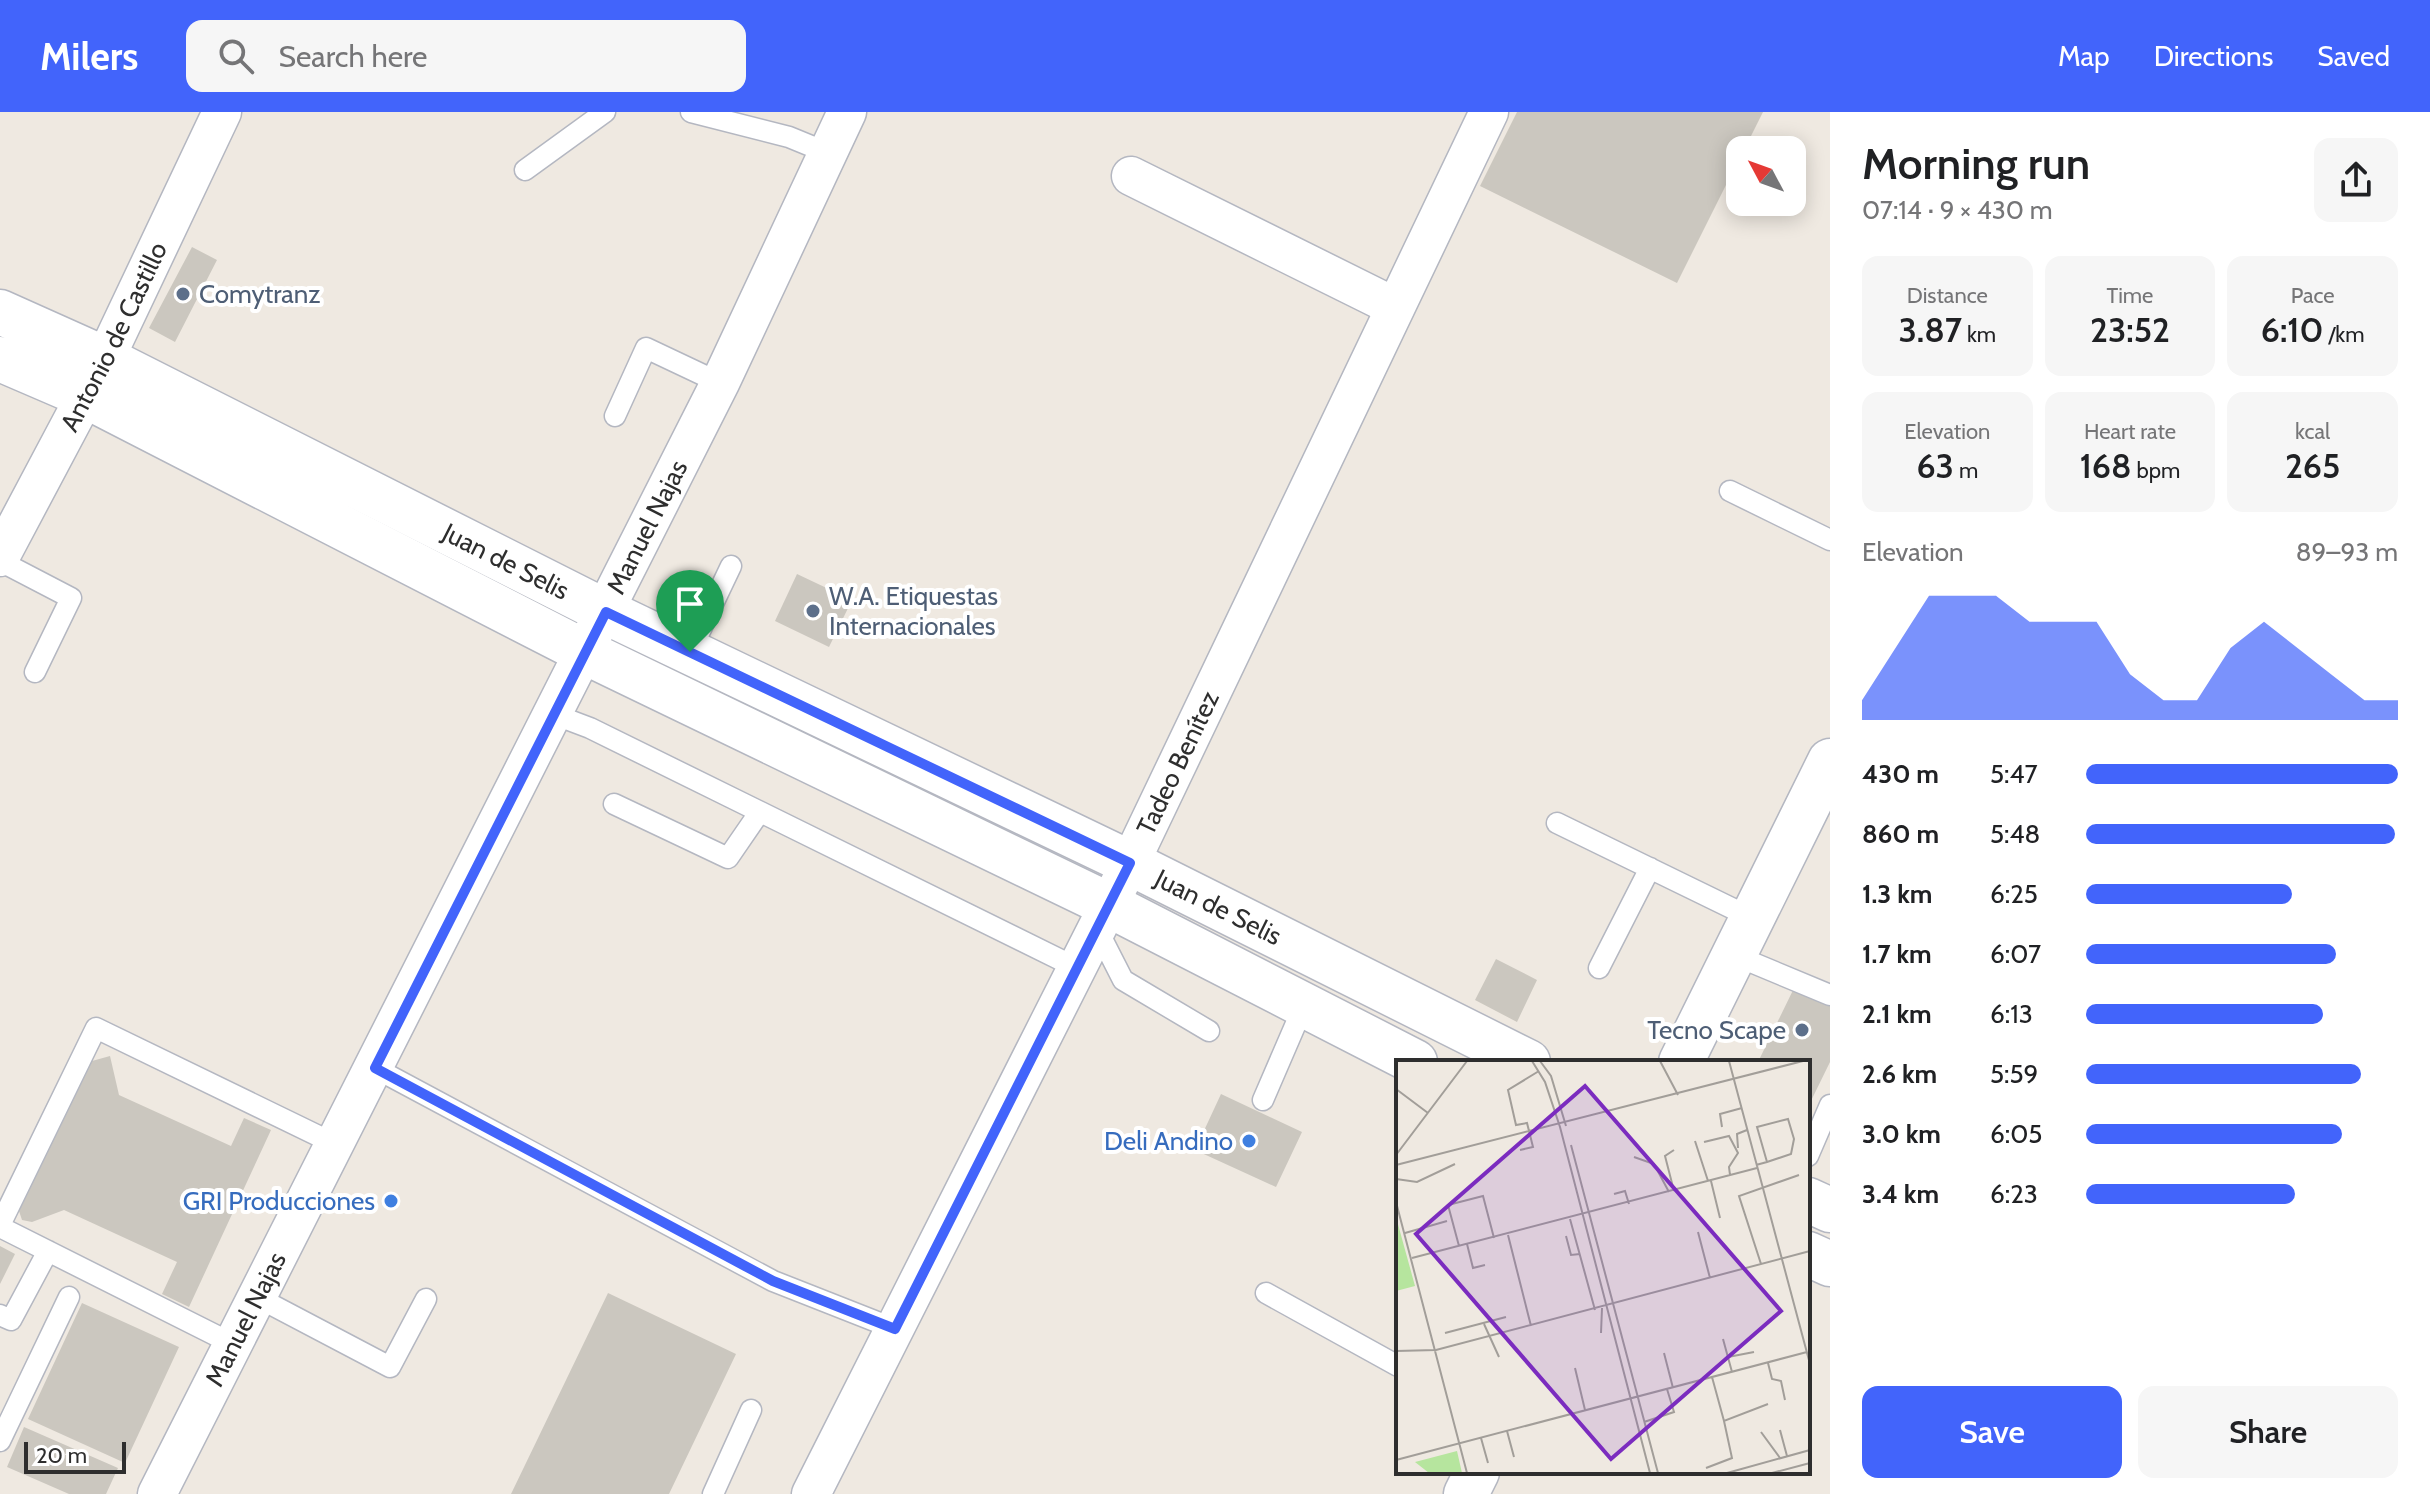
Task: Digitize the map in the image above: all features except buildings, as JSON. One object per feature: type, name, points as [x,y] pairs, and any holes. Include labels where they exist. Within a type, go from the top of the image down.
[{"type":"main road","name":"Juan de Selis","points":[[0,312],[96,378],[585,652],[1103,917],[1304,1005],[1411,1060]]},
{"type":"main road","name":"Juan de Selis","points":[[0,359],[96,378],[606,612],[1130,863],[1524,1060]]},
{"type":"main road","points":[[1682,1060],[1830,761]]},
{"type":"main road","points":[[1810,1201],[1830,1210]]},
{"type":"main road","points":[[1810,1255],[1830,1264]]},
{"type":"main road","points":[[1466,1494],[1476,1474]]},
{"type":"street","name":"Antonio de Castillo","points":[[0,559],[96,378],[222,112]]},
{"type":"street","name":"Tadeo Benítez","points":[[811,1494],[1130,863],[1489,112]]},
{"type":"street","name":"Manuel Najas","points":[[157,1494],[720,383],[835,125]]},
{"type":"street","points":[[1131,176],[1395,307]]},
{"type":"lane","points":[[525,170],[605,112]]},
{"type":"lane","points":[[691,112],[789,137],[835,125]]},
{"type":"lane","points":[[615,416],[646,348],[720,383]]},
{"type":"lane","points":[[1730,491],[1830,540]]},
{"type":"lane","points":[[0,559],[71,598],[35,672]]},
{"type":"lane","points":[[690,652],[731,566]]},
{"type":"lane","points":[[553,714],[590,728],[1077,968]]},
{"type":"lane","points":[[614,804],[728,858],[759,813]]},
{"type":"lane","points":[[1557,823],[1650,868],[1830,995]]},
{"type":"lane","points":[[1599,968],[1650,868]]},
{"type":"lane","points":[[1103,917],[1123,980],[1209,1031]]},
{"type":"lane","points":[[1263,1100],[1304,1005]]},
{"type":"lane","points":[[233,1344],[0,1226],[96,1028],[335,1144]]},
{"type":"lane","points":[[375,1068],[773,1281],[895,1329]]},
{"type":"lane","points":[[1810,1151],[1830,1105]]},
{"type":"lane","points":[[0,1315],[11,1320],[48,1251]]},
{"type":"lane","points":[[1266,1293],[1396,1365]]},
{"type":"lane","points":[[0,1441],[69,1297]]},
{"type":"lane","points":[[257,1297],[390,1367],[426,1299]]},
{"type":"lane","points":[[713,1494],[751,1410]]},
{"type":"place","name":"Comytranz","points":[[183,294]]},
{"type":"place","name":"W.A. Etiquestas Internacionales","points":[[813,611]]},
{"type":"place","name":"Tecno Scape","points":[[1802,1030]]},
{"type":"place","name":"Deli Andino","points":[[1249,1141]]},
{"type":"place","name":"GRI Producciones","points":[[391,1201]]},
{"type":"route","points":[[606,612],[690,652],[1130,863],[895,1329],[773,1281],[406,1088],[375,1068],[606,612]]}]
